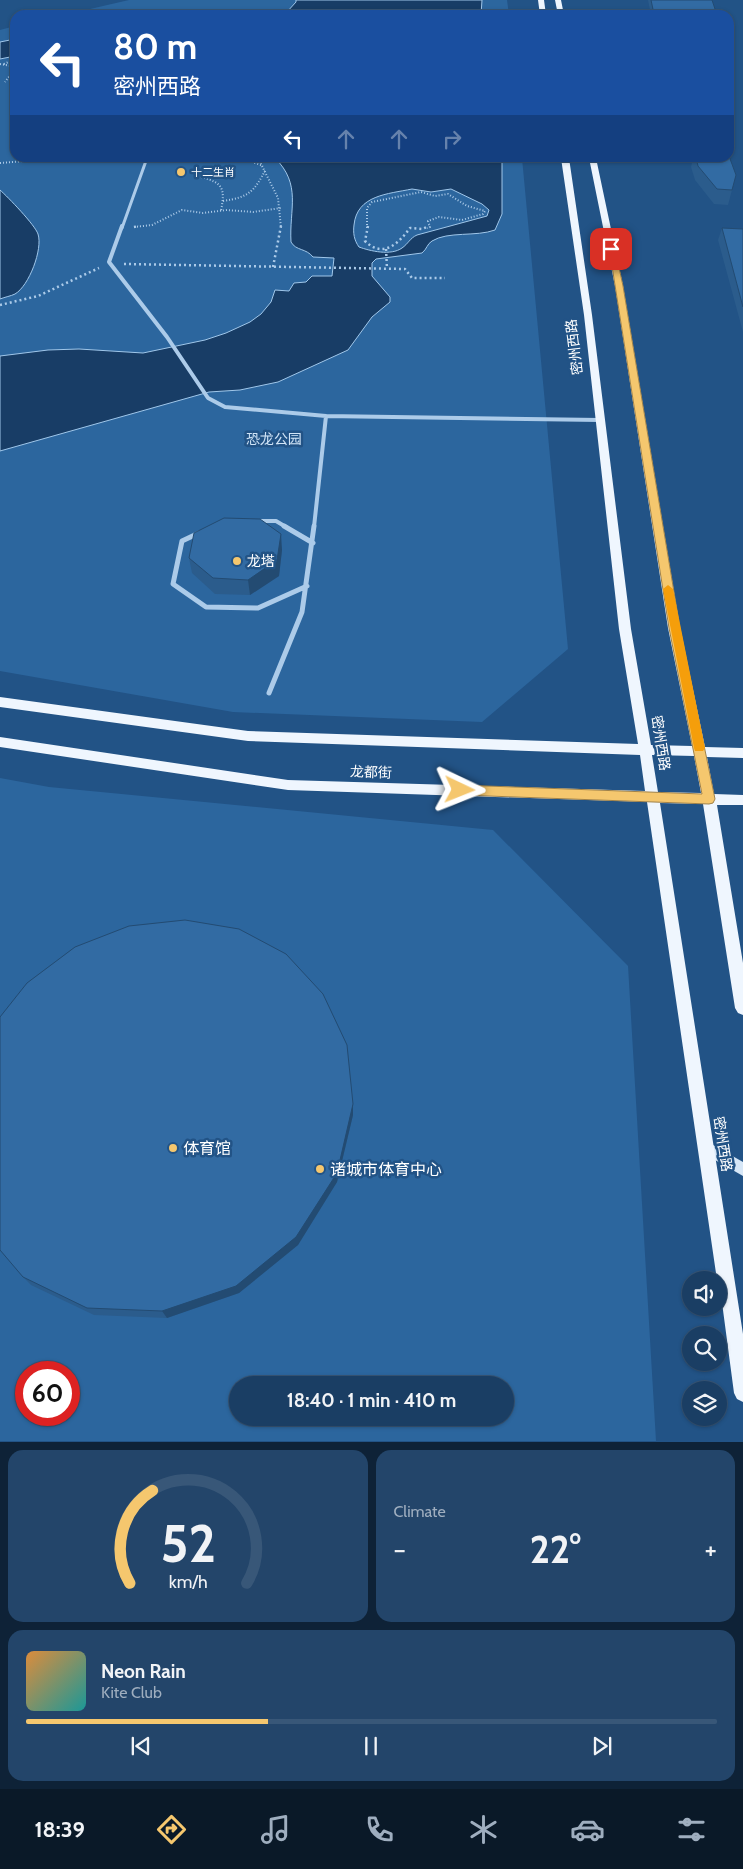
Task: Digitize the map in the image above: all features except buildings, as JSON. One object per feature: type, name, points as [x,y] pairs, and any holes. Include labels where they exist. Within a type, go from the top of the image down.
[{"type":"main road","name":"密州西路","points":[[566,162],[588,315],[625,629],[645,748],[743,1393]]},
{"type":"main road","points":[[593,162],[619,286],[674,628],[709,799],[743,1008]]},
{"type":"main road","points":[[0,702],[248,736],[645,748],[743,753]]},
{"type":"main road","name":"龙都街","points":[[0,742],[288,784],[743,800]]},
{"type":"main road","points":[[706,1147],[743,1169]]},
{"type":"street","points":[[146,162],[109,262],[167,337],[208,398],[225,407],[326,416],[600,420]]},
{"type":"street","points":[[270,693],[302,612],[313,543],[326,416]]},
{"type":"street","points":[[250,520],[276,521],[313,543]]},
{"type":"street","points":[[208,528],[182,541],[174,584],[206,607],[258,608],[307,586]]},
{"type":"path","points":[[4,64],[10,61]]},
{"type":"path","points":[[0,64],[10,66]]},
{"type":"path","points":[[5,82],[10,76]]},
{"type":"path","points":[[0,164],[43,162]]},
{"type":"path","points":[[252,162],[263,166]]},
{"type":"path","points":[[260,162],[276,188],[281,208],[282,221],[279,248],[273,267]]},
{"type":"path","points":[[222,201],[235,199],[256,190],[266,169]]},
{"type":"path","points":[[201,177],[213,180],[222,187],[221,211]]},
{"type":"path","points":[[421,192],[435,196],[448,194],[468,206],[485,211],[483,214],[460,220],[440,216],[432,218],[428,221],[430,227],[422,229],[410,228],[396,247],[386,250],[370,246],[365,241],[368,224],[367,208],[372,202],[421,192]]},
{"type":"path","points":[[121,229],[152,224],[182,210],[203,213],[221,211],[253,212],[281,208]]},
{"type":"path","points":[[386,250],[385,260],[387,269]]},
{"type":"path","points":[[0,305],[15,304],[46,293],[110,263],[404,269],[412,278],[445,278]]},
{"type":"green space","points":[[129,0],[507,0],[508,10],[86,10]]},
{"type":"green space","name":"恐龙公园","points":[[10,27],[10,162],[522,162],[568,649],[482,722],[233,712],[0,671],[0,30]]},
{"type":"green space","name":"诸城市体育中心","points":[[0,778],[49,787],[493,830],[628,966],[656,1441],[0,1441]]},
{"type":"shaded area","points":[[296,0],[482,0],[481,10],[289,10]]},
{"type":"shaded area","points":[[10,40],[10,57],[0,59],[0,42]]},
{"type":"shaded area","points":[[278,162],[502,162],[502,214],[495,230],[446,236],[432,241],[422,253],[376,259],[372,263],[372,276],[390,297],[390,302],[372,317],[348,350],[278,382],[240,390],[209,392],[0,451],[0,356],[48,350],[79,349],[143,353],[205,340],[250,322],[261,314],[271,302],[275,290],[289,291],[294,283],[306,282],[312,276],[332,276],[334,258],[313,257],[291,242],[292,198],[289,178]],"holes":[[[412,189],[431,192],[451,189],[482,204],[489,210],[487,216],[417,235],[402,248],[392,252],[375,251],[359,247],[356,242],[354,236],[356,215],[367,202],[384,195]]]},
{"type":"shaded area","points":[[0,190],[32,224],[38,234],[39,241],[34,267],[25,283],[15,294],[0,299]]},
{"type":"slow traffic","points":[[668,589],[674,628],[699,748]]},
{"type":"place","name":"十二生肖","points":[[181,172]]},
{"type":"place","name":"龙塔","points":[[237,561]]},
{"type":"place","name":"体育馆","points":[[173,1148]]},
{"type":"place","name":"诸城市体育中心","points":[[320,1169]]},
{"type":"route","points":[[460,790],[709,799],[674,628],[619,286],[611,249]]}]
